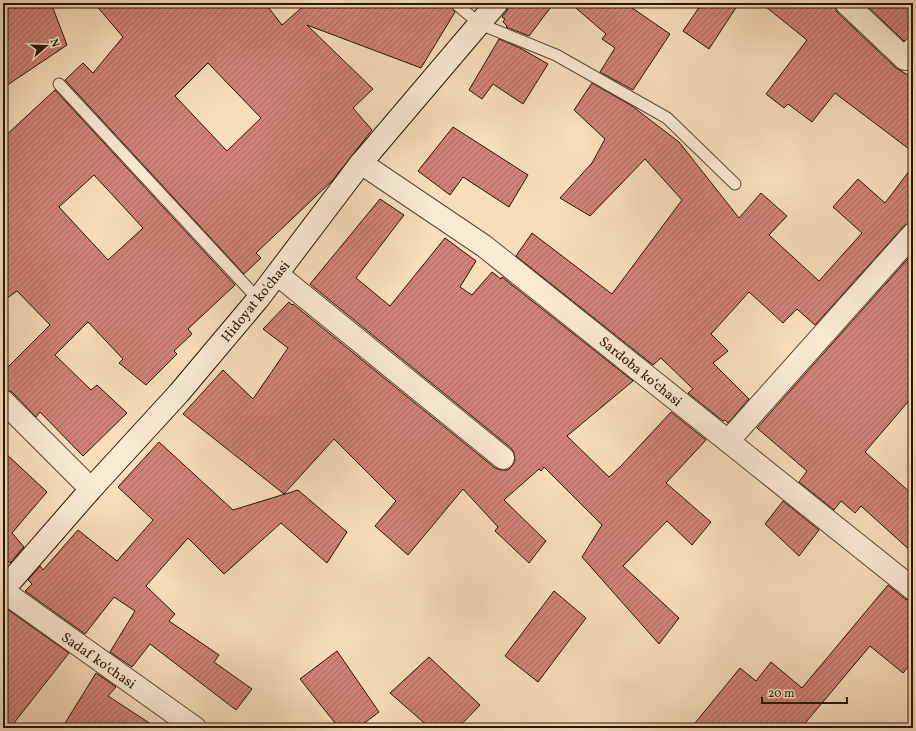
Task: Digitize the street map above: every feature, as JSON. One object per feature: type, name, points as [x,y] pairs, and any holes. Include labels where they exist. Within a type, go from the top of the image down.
[{"type":"street","name":"Hidoyat ko'chasi","points":[[3,591],[91,489],[179,393],[258,299],[361,163],[497,3]]},
{"type":"street","points":[[846,3],[910,58]]},
{"type":"street","name":"Sardoba koʻchasi","points":[[361,163],[484,246],[913,589]]},
{"type":"street","points":[[728,441],[913,234]]},
{"type":"street","points":[[277,274],[502,458]]},
{"type":"street","points":[[3,400],[91,489]]},
{"type":"street","name":"Sadaf koʻchasi","points":[[3,591],[196,728]]},
{"type":"lane","points":[[455,3],[480,24],[556,55],[667,118],[735,184]]},
{"type":"lane","points":[[59,84],[258,299]]},
{"type":"building","points":[[3,3],[51,3],[67,45],[3,88]]},
{"type":"building","points":[[94,3],[265,3],[282,25],[307,3],[448,3],[455,12],[421,68],[307,25],[373,89],[353,108],[372,130],[333,180],[256,253],[261,258],[244,274],[65,80],[83,63],[93,73],[123,37]],"holes":[[[208,63],[261,118],[227,151],[175,96]]]},
{"type":"building","points":[[509,3],[554,3],[529,36],[506,27],[507,26],[503,22],[505,19],[502,17],[507,11]]},
{"type":"building","points":[[570,3],[625,3],[670,34],[633,90],[600,72],[615,48],[602,39],[606,34]]},
{"type":"building","points":[[702,3],[739,3],[709,49],[683,31]]},
{"type":"building","points":[[761,3],[834,3],[837,12],[896,68],[913,78],[913,152],[835,93],[812,122],[788,104],[784,108],[766,94],[807,40]]},
{"type":"building","points":[[864,3],[913,3],[913,37],[904,41]]},
{"type":"building","points":[[499,39],[522,49],[548,64],[523,104],[493,84],[482,99],[469,90]]},
{"type":"building","points":[[592,83],[632,106],[679,142],[739,218],[761,193],[787,216],[769,235],[819,281],[862,233],[833,207],[858,179],[885,203],[913,166],[913,222],[904,226],[815,325],[797,309],[783,323],[749,292],[711,334],[728,351],[713,363],[749,399],[728,423],[725,420],[723,421],[688,393],[693,389],[661,358],[653,365],[516,256],[532,233],[612,294],[682,200],[645,159],[590,216],[560,198],[592,163],[605,139],[574,110]]},
{"type":"building","points":[[55,90],[235,285],[188,329],[192,334],[174,351],[177,354],[146,385],[119,363],[123,359],[88,322],[55,355],[91,390],[97,385],[127,413],[83,456],[40,412],[36,417],[12,392],[3,389],[3,372],[50,325],[17,291],[3,301],[3,138]],"holes":[[[94,175],[143,228],[108,260],[59,207]]]},
{"type":"building","points":[[453,127],[528,175],[509,207],[463,177],[450,195],[418,171]]},
{"type":"building","points":[[380,199],[404,215],[356,278],[390,306],[445,238],[476,261],[460,287],[472,295],[492,272],[501,279],[502,277],[633,381],[567,436],[609,477],[671,412],[706,440],[666,483],[711,522],[692,545],[667,521],[623,566],[679,618],[659,644],[582,557],[602,525],[544,467],[541,471],[539,469],[504,500],[546,541],[529,563],[495,531],[498,527],[463,489],[408,555],[375,526],[396,501],[334,439],[284,494],[183,414],[223,370],[253,399],[288,348],[263,329],[289,302],[495,468],[508,470],[512,466],[515,460],[514,453],[511,448],[310,284]]},
{"type":"building","points":[[913,253],[913,396],[865,452],[913,495],[913,553],[861,506],[855,513],[841,501],[834,510],[799,482],[807,471],[757,428]]},
{"type":"building","points":[[159,442],[233,510],[298,490],[347,532],[327,563],[281,523],[224,574],[188,538],[146,586],[175,614],[169,621],[219,655],[214,662],[252,689],[236,710],[150,644],[132,667],[110,652],[135,611],[114,597],[85,634],[25,591],[32,584],[28,580],[40,566],[43,570],[78,530],[117,561],[153,520],[118,487]]},
{"type":"building","points":[[3,451],[47,492],[12,533],[24,547],[10,563],[3,556]]},
{"type":"building","points":[[783,501],[819,530],[799,556],[765,524]]},
{"type":"building","points":[[888,585],[905,599],[913,601],[913,661],[903,673],[870,646],[801,728],[691,728],[740,668],[756,681],[771,662],[802,688]]},
{"type":"building","points":[[554,591],[586,618],[538,682],[505,656]]},
{"type":"building","points":[[7,609],[69,653],[10,728],[3,728],[3,614]]},
{"type":"building","points":[[337,651],[379,712],[358,728],[339,728],[300,679]]},
{"type":"building","points":[[429,657],[480,705],[458,728],[430,728],[390,693]]},
{"type":"building","points":[[96,673],[116,687],[108,696],[157,728],[62,728]]}]
